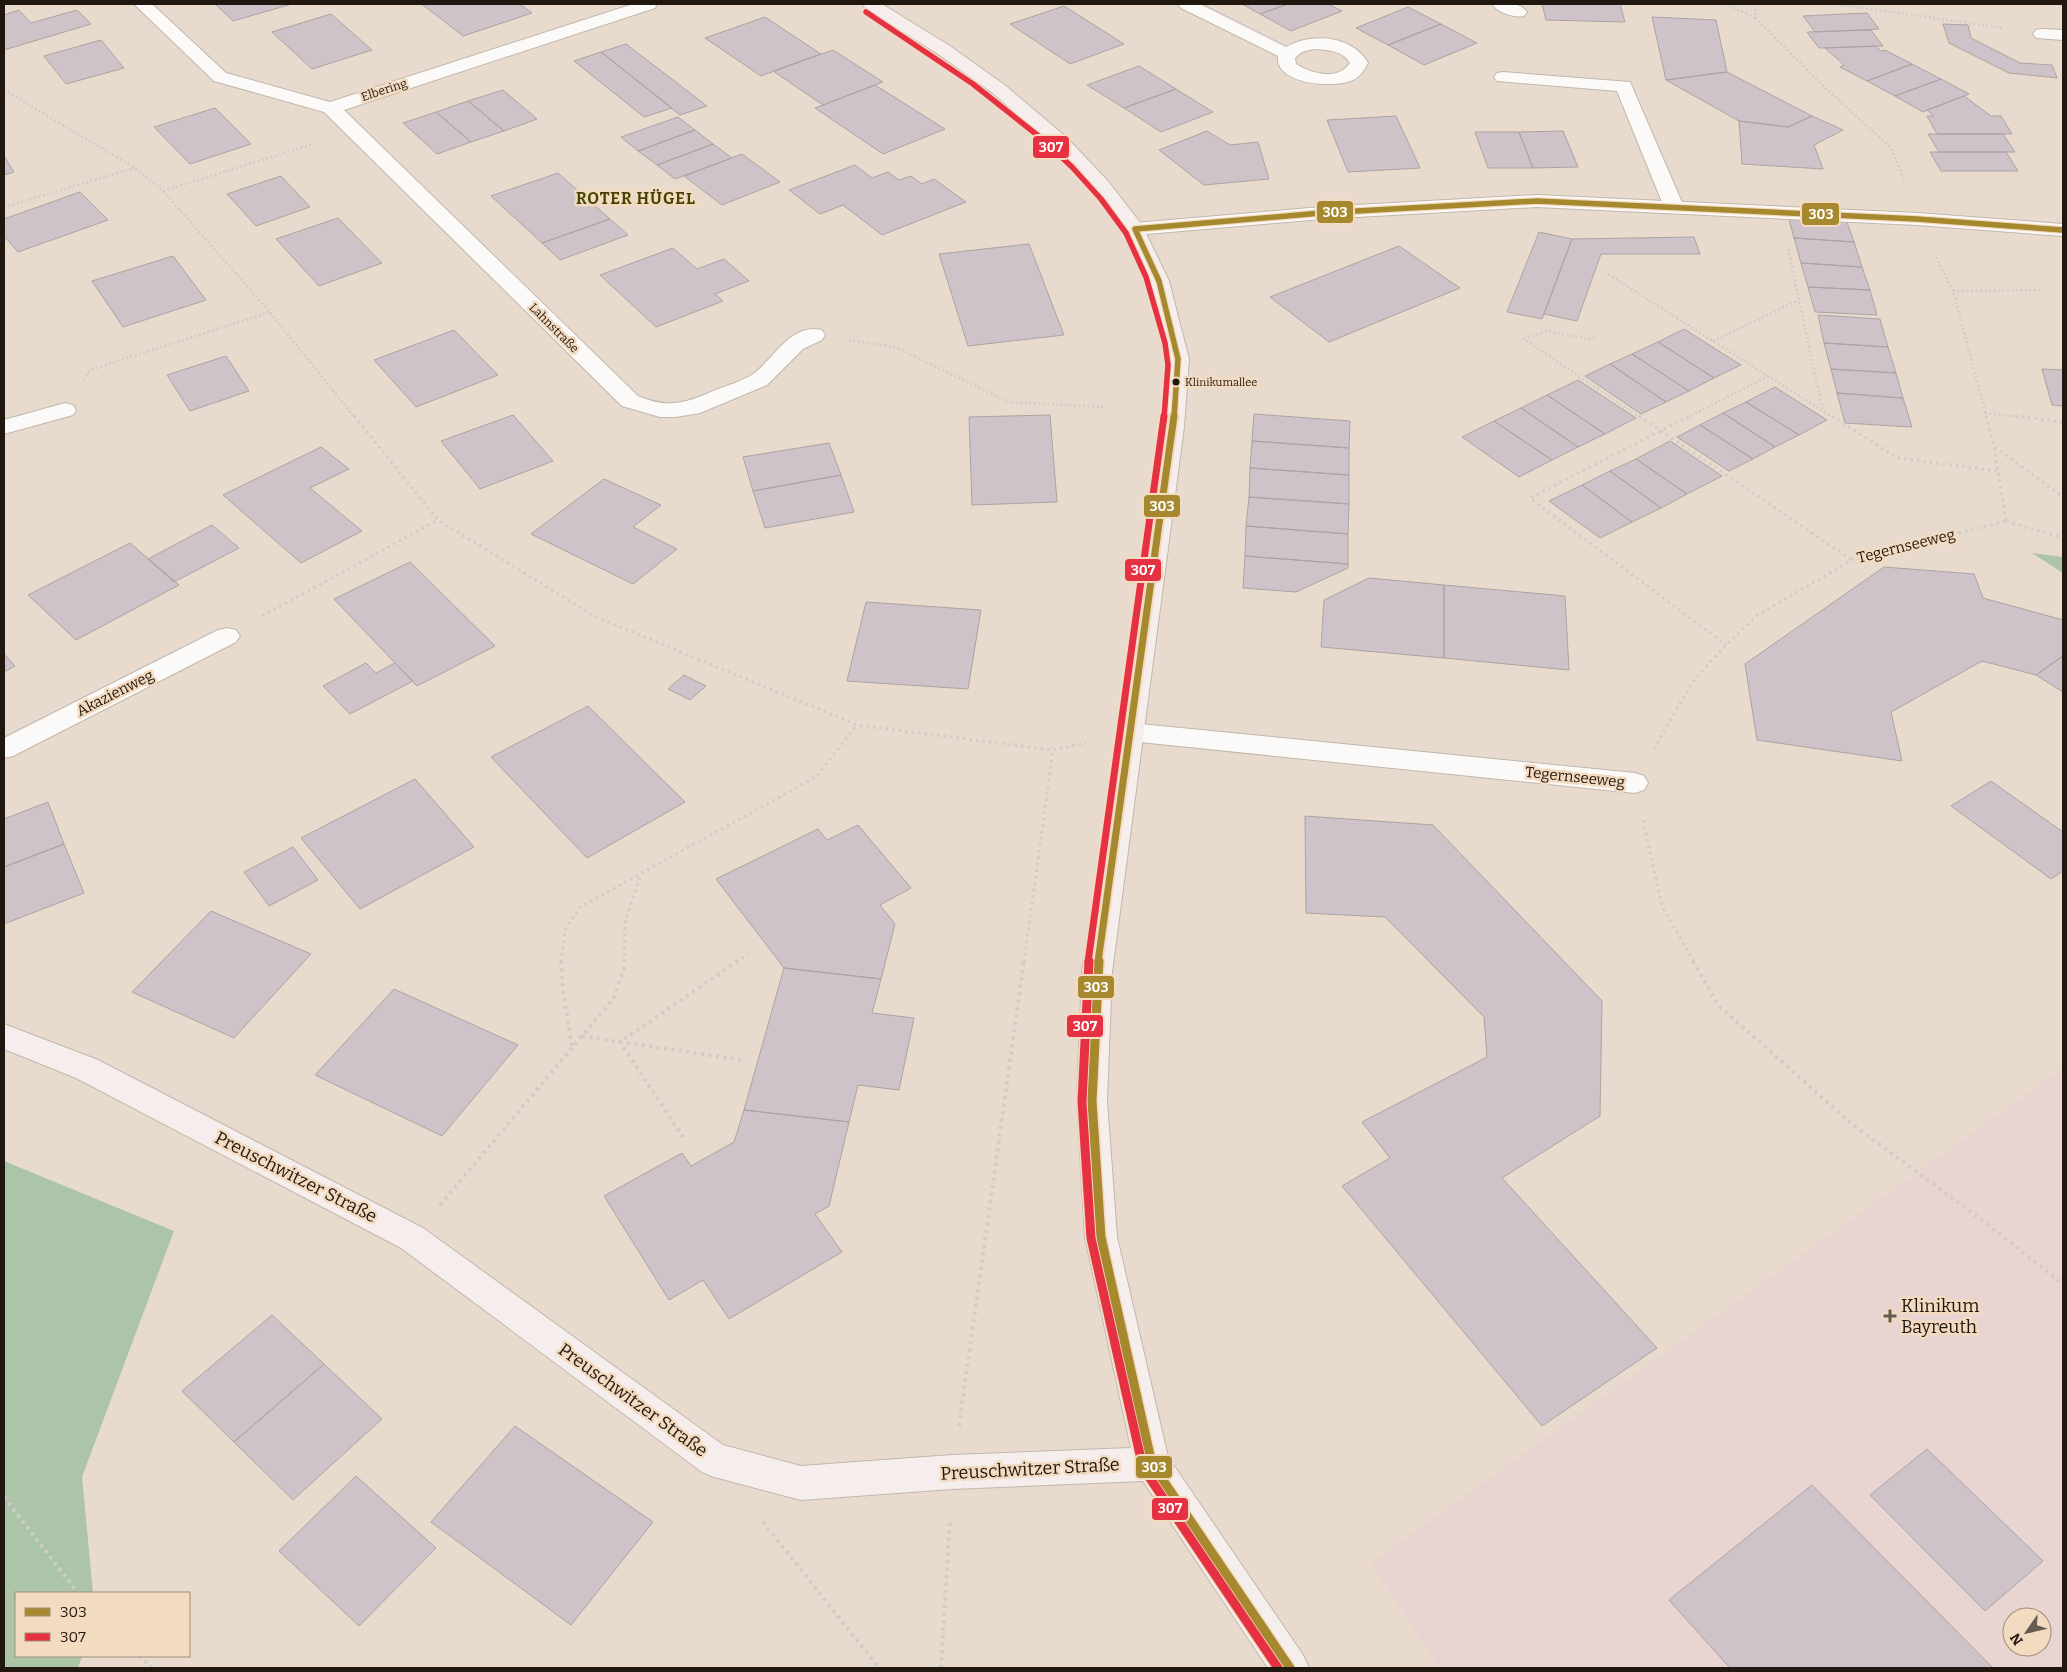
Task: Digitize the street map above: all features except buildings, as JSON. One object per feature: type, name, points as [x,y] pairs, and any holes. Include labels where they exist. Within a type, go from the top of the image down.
[{"type":"street","points":[[142,4],[220,77],[331,108]]},
{"type":"street","name":"Elbering","points":[[331,108],[648,4]]},
{"type":"street","points":[[871,4],[944,50],[1000,90],[1059,141],[1100,184],[1135,229],[1159,281],[1178,359],[1173,427],[1097,972],[1092,1101],[1101,1237],[1152,1464],[1290,1668]]},
{"type":"street","points":[[1187,4],[1287,54]]},
{"type":"street","points":[[1501,4],[1518,12]]},
{"type":"street","points":[[2042,34],[2063,35]]},
{"type":"street","points":[[1503,77],[1624,86],[1674,208]]},
{"type":"street","name":"Lahnstraße","points":[[331,108],[630,401],[664,412],[692,408],[759,380],[795,344],[814,335]]},
{"type":"street","points":[[1135,229],[1321,213],[1537,202],[1917,219],[2063,230]]},
{"type":"street","points":[[4,427],[65,410]]},
{"type":"street","name":"Akazienweg","points":[[4,749],[227,636]]},
{"type":"street","name":"Tegernseeweg","points":[[1130,732],[1635,783]]},
{"type":"street","name":"Preuschwitzer Straße","points":[[4,1036],[87,1069],[412,1238],[714,1460],[801,1483],[952,1472],[1152,1464]]},
{"type":"path","points":[[1725,4],[1756,19]]},
{"type":"path","points":[[1835,4],[2042,34]]},
{"type":"path","points":[[4,90],[135,168],[163,191],[270,312],[438,520],[594,616],[858,725],[1053,750],[1130,732]]},
{"type":"path","points":[[163,191],[354,131]]},
{"type":"path","points":[[4,207],[135,168]]},
{"type":"path","points":[[1780,212],[1823,412]]},
{"type":"path","points":[[1608,274],[1712,342],[1897,458],[1998,471]]},
{"type":"path","points":[[1953,291],[2041,290]]},
{"type":"path","points":[[1712,342],[1799,300]]},
{"type":"path","points":[[65,410],[90,370],[270,312]]},
{"type":"path","points":[[1595,337],[1588,339],[1546,331],[1524,339],[1852,560]]},
{"type":"path","points":[[814,335],[896,347],[1008,402],[1105,407]]},
{"type":"path","points":[[1726,645],[1530,498],[1768,376]]},
{"type":"path","points":[[1985,413],[2063,422]]},
{"type":"path","points":[[1994,446],[2063,497]]},
{"type":"path","points":[[227,636],[438,520]]},
{"type":"path","name":"Tegernseeweg","points":[[1635,783],[1693,681],[1726,645],[1758,615],[1852,560],[2006,521],[2063,538]]},
{"type":"path","points":[[572,1047],[562,983],[562,944],[564,932],[570,919],[580,907],[816,777],[858,725]]},
{"type":"path","points":[[941,1668],[952,1472],[1053,750]]},
{"type":"path","points":[[1635,783],[1662,906],[1718,1005],[1852,1124],[1988,1224],[2063,1284]]},
{"type":"path","points":[[412,1238],[613,999],[624,969],[625,922],[642,873]]},
{"type":"path","points":[[620,1042],[748,954]]},
{"type":"path","points":[[581,1036],[743,1060]]},
{"type":"path","points":[[620,1042],[685,1140]]},
{"type":"path","points":[[714,1460],[879,1668]]},
{"type":"path","points":[[4,1497],[77,1592]]},
{"type":"path","points":[[139,1657],[152,1668]]},
{"type":"shaded area","name":"Klinikum Bayreuth","points":[[2063,1068],[2063,1668],[1439,1668],[1371,1563]]},
{"type":"green space","points":[[2032,553],[2063,557],[2063,573]]},
{"type":"green space","points":[[4,1161],[174,1231],[82,1477],[93,1592],[15,1592],[15,1657],[82,1657],[78,1668],[4,1668]]},
{"type":"transit line","name":"307","points":[[866,12],[938,59],[1008,110],[1072,167],[1101,199],[1126,233],[1140,261],[1162,327],[1168,358],[1168,382],[1163,426],[1087,972],[1082,1102],[1091,1238],[1143,1468],[1278,1668]]},
{"type":"transit line","name":"303","points":[[1290,1668],[1152,1464],[1101,1237],[1092,1101],[1097,972],[1173,427],[1178,359],[1159,281],[1135,229],[1321,213],[1537,201],[1917,219],[2063,230]]},
{"type":"place","name":"Klinikumallee","points":[[1176,382]]},
{"type":"place","name":"Klinikum Bayreuth","points":[[1890,1316]]},
{"type":"district","name":"ROTER HÜGEL","points":[[636,198]]}]
